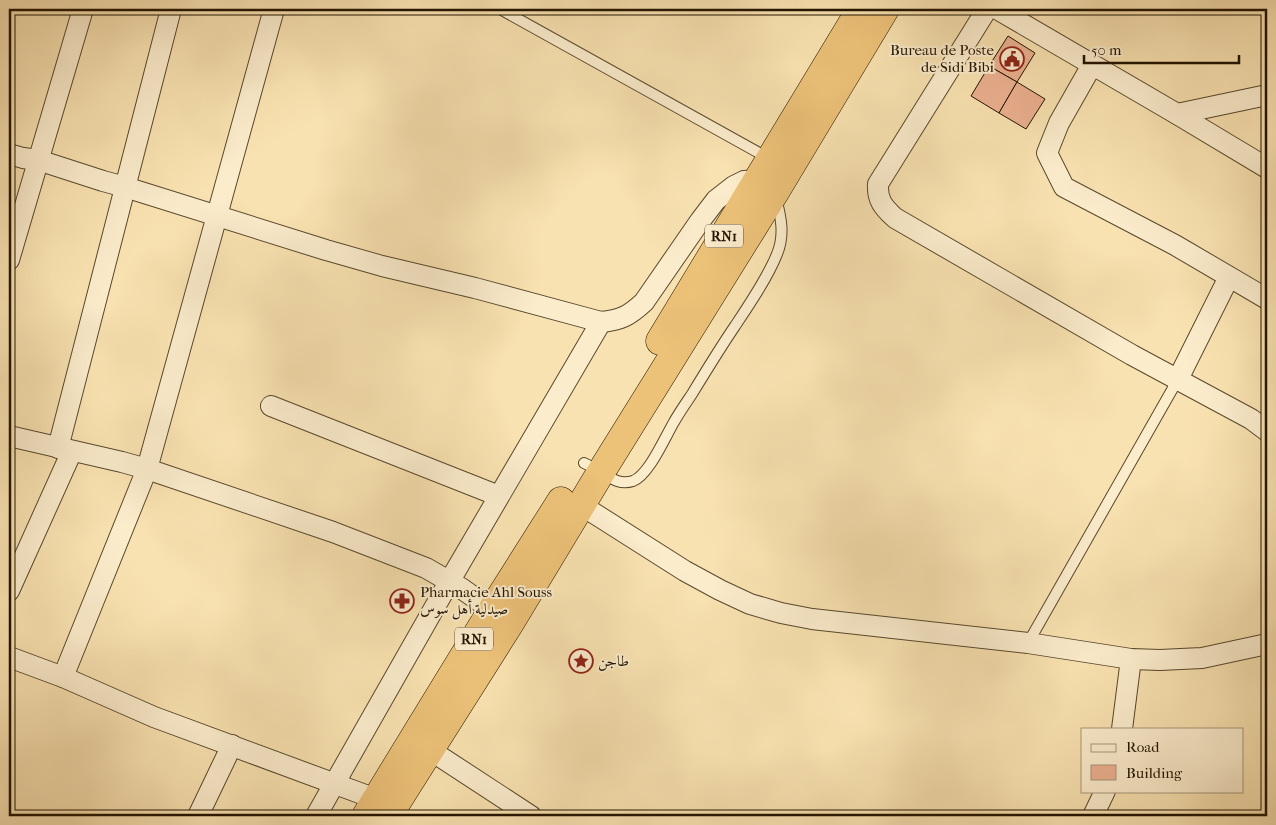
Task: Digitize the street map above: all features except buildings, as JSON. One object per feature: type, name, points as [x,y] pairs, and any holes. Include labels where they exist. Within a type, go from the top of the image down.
[{"type":"highway","name":"RN1","points":[[377,810],[430,750],[477,674],[501,617],[552,517],[593,468],[767,181],[861,9]]},
{"type":"highway","name":"RN1","points":[[767,181],[885,9]]},
{"type":"highway","name":"RN1","points":[[377,810],[501,617],[580,505],[593,468]]},
{"type":"street","points":[[9,260],[83,9]]},
{"type":"street","points":[[9,591],[65,449],[125,187],[171,9]]},
{"type":"street","points":[[63,677],[146,469],[274,9]]},
{"type":"street","points":[[987,9],[878,184],[881,202],[895,218],[1177,380],[1251,419],[1267,431]]},
{"type":"street","points":[[997,9],[1267,168]]},
{"type":"street","points":[[1092,65],[1059,123],[1047,153],[1064,187],[1175,245],[1267,299]]},
{"type":"street","points":[[1177,114],[1267,95]]},
{"type":"street","points":[[9,154],[38,160],[103,182],[125,187],[382,266],[475,288],[601,322],[616,320],[635,310],[644,302],[716,200],[734,186],[744,182],[767,181]]},
{"type":"street","points":[[1177,380],[1229,277]]},
{"type":"street","points":[[316,816],[601,322]]},
{"type":"street","points":[[271,406],[499,496]]},
{"type":"street","points":[[9,436],[146,469],[384,551],[426,568],[501,617]]},
{"type":"street","points":[[580,505],[685,571],[720,590],[750,604],[812,619],[1028,644],[1131,659],[1202,658],[1267,644]]},
{"type":"street","points":[[9,656],[63,677],[154,717],[335,783],[377,810]]},
{"type":"street","points":[[1122,728],[1131,659]]},
{"type":"street","points":[[198,816],[232,745]]},
{"type":"street","points":[[430,750],[531,816]]},
{"type":"street","points":[[1093,816],[1105,792]]},
{"type":"lane","points":[[500,9],[767,181],[781,216],[781,238],[778,253],[771,268],[674,422],[657,453],[642,474],[632,481],[618,482],[593,468]]},
{"type":"lane","points":[[1028,644],[1177,380]]},
{"type":"place","name":"Bureau de Poste de Sidi Bibi","points":[[1012,59]]},
{"type":"place","name":"Pharmacie Ahl Souss صيدلية أهل سوس","points":[[402,601]]},
{"type":"place","name":"طاجن","points":[[581,661]]}]
